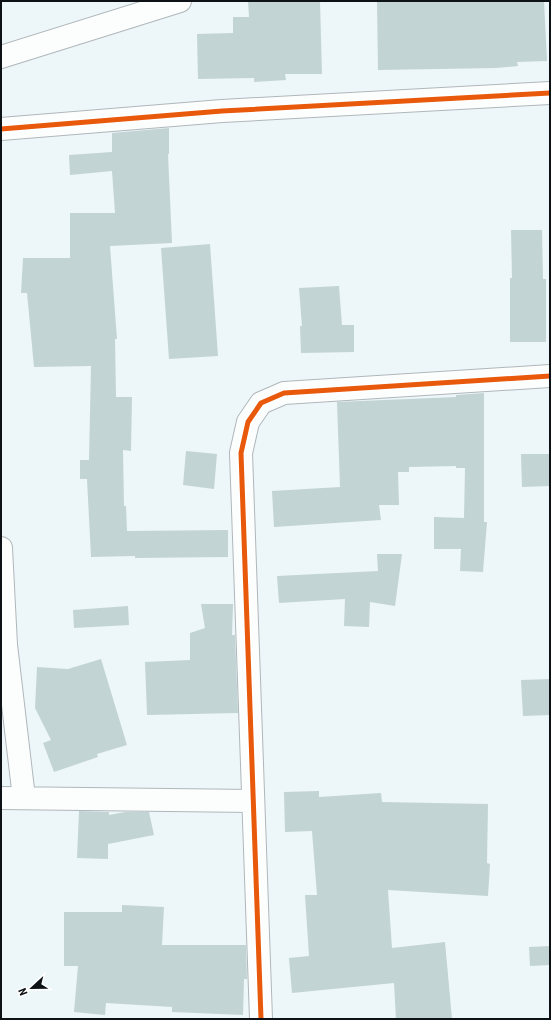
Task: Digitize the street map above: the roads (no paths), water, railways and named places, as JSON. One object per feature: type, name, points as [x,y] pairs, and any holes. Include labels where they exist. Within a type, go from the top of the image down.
[{"type":"street","points":[[1,58],[180,1]]},
{"type":"street","points":[[1,129],[222,111],[550,93]]},
{"type":"street","points":[[261,1019],[241,453],[248,422],[262,403],[284,393],[550,376]]},
{"type":"street","points":[[1,548],[6,645],[24,798]]},
{"type":"street","points":[[1,798],[253,801]]}]
